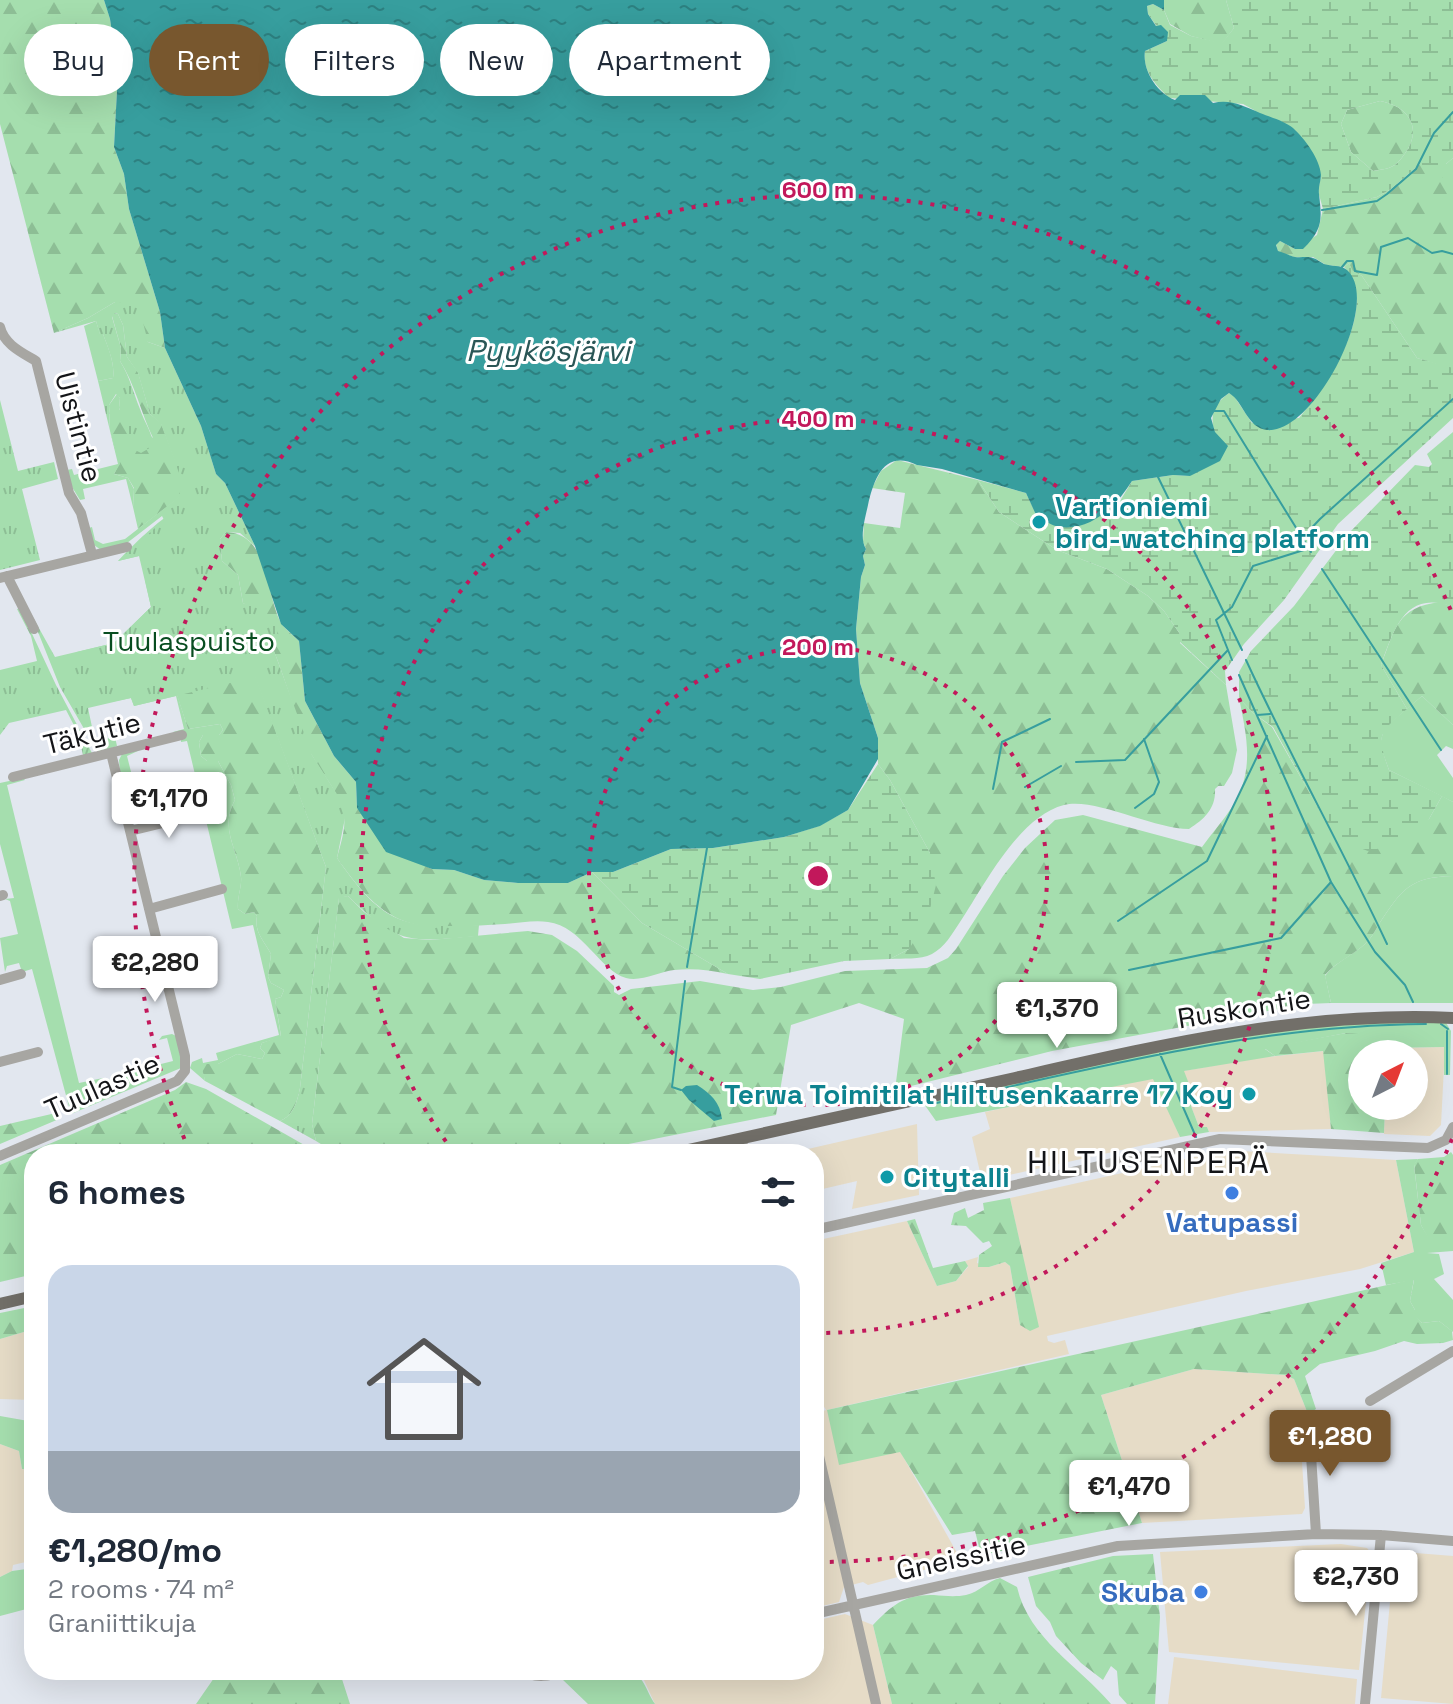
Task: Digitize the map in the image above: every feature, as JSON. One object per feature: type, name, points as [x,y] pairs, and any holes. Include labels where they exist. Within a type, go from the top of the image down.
[{"type":"main road","name":"Ruskontie","points":[[715,1144],[1143,1049],[1243,1030],[1327,1019],[1453,1018]]},
{"type":"main road","points":[[0,1304],[24,1298]]},
{"type":"street","name":"Uistintie","points":[[0,327],[11,345],[36,361],[69,493],[81,513],[92,554]]},
{"type":"street","points":[[34,629],[4,577],[127,547]]},
{"type":"street","name":"Täkytie","points":[[13,777],[182,735]]},
{"type":"street","name":"Tuulastie","points":[[28,1144],[183,1076],[185,1056],[111,753]]},
{"type":"street","points":[[130,831],[200,814]]},
{"type":"street","points":[[149,909],[222,889]]},
{"type":"street","points":[[0,980],[21,974]]},
{"type":"street","points":[[0,1062],[38,1052]]},
{"type":"street","points":[[824,1228],[1220,1139],[1428,1148],[1446,1140],[1453,1127]]},
{"type":"street","points":[[742,1138],[743,1144]]},
{"type":"street","name":"Tuulastie","points":[[0,1156],[24,1146]]},
{"type":"street","points":[[1370,1401],[1453,1351]]},
{"type":"street","points":[[1309,1423],[1316,1534]]},
{"type":"street","points":[[824,1501],[876,1704]]},
{"type":"street","name":"Gneissitie","points":[[824,1612],[1118,1546],[1316,1534],[1453,1541]]},
{"type":"street","points":[[1365,1704],[1381,1535]]},
{"type":"shaded area","points":[[1428,1047],[1445,1047],[1441,1125],[1430,1136],[1384,1134],[1384,1120],[1428,1120]]},
{"type":"shaded area","points":[[1324,1051],[1331,1129],[1209,1132],[1207,1127],[1199,1127],[1183,1071],[1257,1058]]},
{"type":"shaded area","points":[[1154,1078],[1180,1137],[982,1181],[972,1137],[990,1129],[985,1112]]},
{"type":"shaded area","points":[[917,1124],[919,1195],[852,1209],[857,1181],[824,1189],[824,1145]]},
{"type":"shaded area","points":[[1225,1150],[1396,1160],[1414,1252],[1360,1269],[1047,1336],[1048,1341],[1054,1343],[1065,1340],[1069,1354],[827,1410],[900,1451],[961,1560],[868,1585],[863,1582],[844,1587],[839,1602],[824,1606],[824,1239],[907,1221],[937,1286],[956,1281],[968,1267],[965,1261],[978,1257],[977,1263],[989,1267],[1005,1262],[1010,1266],[1020,1325],[1038,1327],[1010,1198]]},
{"type":"shaded area","points":[[24,1332],[24,1400],[0,1399],[0,1339]]},
{"type":"shaded area","points":[[1194,1369],[1285,1375],[1294,1379],[1308,1414],[1299,1416],[1305,1508],[1302,1514],[1142,1523],[1101,1395]]},
{"type":"shaded area","points":[[0,1444],[19,1451],[24,1469],[24,1562],[13,1565],[12,1571],[0,1577]]},
{"type":"shaded area","points":[[1341,1544],[1367,1548],[1371,1553],[1359,1670],[1169,1652],[1160,1552]]},
{"type":"shaded area","points":[[1403,1552],[1453,1556],[1453,1704],[1381,1698],[1394,1559]]},
{"type":"shaded area","points":[[845,1614],[873,1625],[892,1704],[655,1704],[644,1680],[824,1680],[824,1619]]},
{"type":"shaded area","points":[[1174,1657],[1357,1679],[1355,1704],[1168,1704]]},
{"type":"green space","points":[[0,0],[104,0],[111,24],[24,24],[24,96],[117,96],[114,147],[160,312],[165,348],[148,342],[115,302],[54,333],[0,124]]},
{"type":"green space","points":[[1164,0],[1226,0],[1234,28],[1222,44],[1191,36],[1170,24],[1164,10]]},
{"type":"green space","points":[[1226,0],[1453,0],[1453,158],[1446,164],[1442,178],[1420,164],[1377,197],[1323,209],[1318,191],[1321,176],[1254,110],[1243,104],[1169,98],[1151,77],[1145,51],[1167,41],[1148,14],[1147,6],[1153,4],[1164,10],[1170,25],[1191,36],[1222,43],[1234,28]],"holes":[[[1380,101],[1405,112],[1410,119],[1411,143],[1395,165],[1373,171],[1351,152],[1341,124],[1347,110]]]},
{"type":"green space","points":[[1380,101],[1405,112],[1413,134],[1411,143],[1397,164],[1373,171],[1351,152],[1341,124],[1347,110]]},
{"type":"green space","points":[[1453,158],[1452,369],[1417,358],[1362,276],[1352,271],[1349,263],[1344,267],[1326,265],[1313,257],[1294,257],[1278,252],[1276,244],[1280,241],[1295,249],[1317,235],[1323,209],[1377,197],[1420,164],[1446,164]]},
{"type":"green space","points":[[1349,263],[1353,271],[1362,276],[1417,358],[1453,368],[1453,418],[1338,524],[1284,600],[1244,644],[1225,671],[1226,685],[1180,642],[1180,634],[1164,611],[1148,596],[1107,569],[1057,550],[999,512],[978,480],[1026,493],[1037,516],[1059,527],[1079,525],[1120,501],[1132,481],[1173,475],[1190,476],[1215,433],[1214,410],[1229,393],[1252,423],[1299,418],[1323,386],[1346,345],[1357,302],[1354,283],[1344,267]]},
{"type":"green space","points":[[115,302],[138,303],[148,342],[165,348],[201,426],[216,474],[225,483],[255,546],[240,533],[226,532],[220,539],[222,561],[238,575],[243,603],[261,609],[270,617],[278,632],[281,645],[273,648],[312,755],[342,802],[345,818],[337,858],[368,897],[396,918],[431,926],[479,925],[478,936],[436,939],[407,937],[380,924],[348,896],[339,898],[312,1124],[316,1141],[280,1121],[292,1112],[300,1088],[326,867],[255,677],[134,706],[131,698],[88,708],[95,741],[115,737],[117,746],[98,753],[60,687],[30,612],[55,657],[114,643],[151,607],[139,556],[118,561],[164,520],[162,516],[127,543],[101,550],[94,545],[89,528],[92,527],[95,540],[103,544],[125,539],[179,497],[182,481],[161,424],[150,414],[138,373],[127,357],[123,325],[115,313],[112,317],[121,348],[120,361],[153,446],[141,453],[133,449],[119,408],[120,398],[116,394],[109,405],[110,431],[98,381],[113,378],[113,367],[96,321],[54,333]]},
{"type":"green space","points":[[118,314],[123,325],[127,357],[138,372],[150,414],[161,423],[183,481],[180,497],[138,529],[133,507],[134,488],[128,478],[114,474],[119,464],[110,431],[109,405],[117,394],[120,398],[119,409],[153,438],[120,361],[121,348],[112,316]]},
{"type":"green space","points":[[96,321],[109,350],[113,372],[113,378],[98,381],[84,326]]},
{"type":"green space","points":[[0,400],[18,471],[54,462],[58,479],[22,489],[40,560],[0,570]]},
{"type":"green space","points":[[110,432],[120,464],[114,474],[128,478],[134,489],[133,507],[126,479],[83,489],[85,499],[80,500],[72,487],[67,470],[72,469],[74,475],[118,464]]},
{"type":"green space","points":[[1453,432],[1453,607],[1437,603],[1413,608],[1397,627],[1381,665],[1407,709],[1383,735],[1382,749],[1389,770],[1442,796],[1429,819],[1394,845],[1368,851],[1335,839],[1273,727],[1239,698],[1239,672],[1251,651],[1294,606],[1350,532],[1415,465],[1429,467],[1432,464],[1427,454]]},
{"type":"green space","points":[[897,460],[978,480],[999,512],[1057,550],[1107,569],[1148,596],[1164,611],[1180,634],[1180,643],[1226,685],[1237,750],[1232,773],[1224,786],[1215,789],[1205,817],[1189,829],[1091,805],[1064,805],[1047,812],[1032,823],[1004,854],[941,948],[922,957],[890,959],[909,949],[930,853],[878,764],[878,738],[860,683],[856,629],[865,565],[864,523],[900,528],[905,493],[872,488],[881,471]]},
{"type":"green space","name":"Tuulaspuisto","points":[[204,500],[214,568],[248,656],[164,686],[165,694],[177,694],[188,729],[220,724],[223,730],[219,735],[203,735],[199,742],[201,756],[207,761],[218,761],[231,785],[235,800],[229,830],[241,877],[238,909],[245,914],[254,912],[257,916],[258,932],[271,954],[268,977],[271,983],[284,990],[281,997],[275,999],[281,1037],[262,1043],[260,1048],[265,1053],[262,1059],[237,1054],[218,1064],[202,1064],[205,1081],[190,1068],[192,1062],[202,1058],[203,1063],[218,1060],[216,1053],[279,1035],[253,925],[232,929],[187,741],[181,742],[181,733],[173,732],[184,729],[176,696],[134,706],[131,698],[111,702],[81,671],[77,652],[114,643],[151,607],[145,580],[164,562],[168,551],[182,540],[202,534],[200,525],[183,515],[178,518],[178,524],[151,543],[139,556],[118,561],[170,514]]},
{"type":"green space","points":[[226,532],[240,535],[259,554],[281,623],[299,641],[305,701],[334,756],[356,782],[357,808],[417,862],[432,869],[454,870],[484,880],[518,883],[568,883],[592,872],[642,923],[728,974],[681,969],[638,979],[626,978],[608,967],[571,931],[560,925],[537,921],[428,926],[391,915],[374,902],[337,858],[344,826],[342,808],[306,742],[264,628],[254,612],[243,603],[238,575],[222,561],[220,539]]},
{"type":"green space","points":[[1440,602],[1453,607],[1453,725],[1422,696],[1407,709],[1381,665],[1394,631],[1406,615]]},
{"type":"green space","points":[[20,608],[92,753],[83,755],[78,733],[66,710],[9,723],[0,735],[0,670],[37,661],[31,636],[17,609]]},
{"type":"green space","points":[[248,656],[326,867],[300,1088],[292,1112],[280,1121],[205,1081],[201,1064],[218,1064],[237,1054],[262,1059],[265,1053],[260,1048],[262,1043],[281,1036],[275,999],[281,997],[284,990],[271,983],[268,977],[271,954],[258,932],[257,916],[254,912],[245,914],[238,909],[241,877],[229,830],[235,800],[231,785],[218,761],[207,761],[201,756],[199,742],[203,735],[219,735],[223,730],[220,724],[188,729],[177,695]]},
{"type":"green space","points":[[1422,696],[1453,725],[1453,749],[1446,746],[1437,755],[1453,778],[1453,802],[1389,770],[1380,745],[1384,728]]},
{"type":"green space","points":[[1239,698],[1272,727],[1336,839],[1345,842],[1429,819],[1442,796],[1453,802],[1453,876],[1417,882],[1401,894],[1367,942],[1325,975],[1331,1003],[1306,1004],[1052,1051],[895,1090],[904,1019],[859,1003],[791,1025],[776,1115],[629,1144],[321,1144],[316,1141],[312,1124],[339,897],[348,896],[364,912],[404,938],[430,940],[528,931],[552,935],[577,951],[614,986],[614,992],[619,995],[631,989],[700,981],[753,990],[781,987],[845,971],[927,968],[948,958],[956,949],[1003,876],[1025,848],[1055,820],[1083,815],[1202,847],[1239,794],[1246,767],[1246,740]]},
{"type":"green space","points":[[140,750],[127,756],[144,823],[139,824],[132,819],[122,778],[130,772],[120,772],[119,760],[122,754]]},
{"type":"green space","points":[[878,764],[930,853],[936,885],[927,921],[909,949],[890,959],[844,961],[760,979],[728,974],[642,923],[592,872],[613,872],[671,849],[713,848],[784,837],[819,826],[848,810]]},
{"type":"green space","points":[[25,780],[7,785],[79,1083],[117,1078],[117,1075],[173,1061],[167,1038],[159,1040],[162,1036],[176,1036],[181,1059],[181,1068],[71,1114],[32,969],[22,972],[19,963],[7,966],[5,972],[0,938],[18,934],[10,901],[5,899],[14,898],[0,844],[0,783]]},
{"type":"green space","points":[[1453,876],[1453,1003],[1331,1003],[1325,976],[1367,942],[1401,894],[1417,882]]},
{"type":"green space","points":[[1445,1021],[1451,1031],[1450,1075],[1444,1075],[1444,1047],[1428,1047],[1428,1040],[1388,1040],[1346,1033],[1265,1049],[1275,1056],[1184,1071],[1196,1102],[1191,1106],[1199,1127],[1207,1127],[1209,1132],[1180,1137],[1153,1079],[936,1121],[924,1104],[1227,1038],[1373,1022]]},
{"type":"green space","points":[[1346,1033],[1384,1036],[1388,1040],[1348,1040],[1348,1120],[1384,1120],[1384,1133],[1331,1129],[1323,1051],[1275,1056],[1264,1048]]},
{"type":"green space","points":[[186,1082],[206,1089],[302,1144],[49,1144],[175,1090]]},
{"type":"green space","points":[[60,1112],[59,1119],[0,1144],[0,1126]]},
{"type":"green space","points":[[1451,1152],[1453,1251],[1427,1253],[1423,1246],[1429,1240],[1421,1225],[1414,1164],[1418,1159],[1444,1157]]},
{"type":"green space","points":[[24,1155],[24,1276],[0,1282],[0,1165]]},
{"type":"green space","points":[[1418,1159],[1414,1165],[1421,1225],[1430,1240],[1427,1253],[1439,1254],[1444,1274],[1434,1279],[1453,1300],[1453,1332],[1439,1321],[1422,1323],[1414,1315],[1410,1301],[1414,1280],[1386,1285],[1381,1263],[1414,1252],[1396,1160]]},
{"type":"green space","points":[[1010,1198],[1039,1327],[1030,1331],[1020,1325],[1010,1266],[1005,1262],[978,1267],[979,1255],[992,1246],[989,1241],[983,1243],[966,1226],[951,1225],[954,1213],[965,1208],[968,1218],[984,1210],[983,1203]]},
{"type":"green space","points":[[915,1219],[933,1268],[965,1261],[968,1266],[956,1281],[937,1286],[907,1221]]},
{"type":"green space","points":[[1414,1279],[1410,1301],[1415,1315],[1422,1323],[1439,1321],[1452,1331],[1453,1340],[1417,1344],[1404,1341],[1320,1364],[1305,1376],[1316,1409],[1308,1414],[1294,1379],[1285,1375],[1194,1369],[1101,1395],[1142,1523],[981,1555],[975,1531],[952,1535],[900,1452],[839,1465],[827,1410]]},
{"type":"green space","points":[[24,1308],[24,1332],[0,1339],[0,1313]]},
{"type":"green space","points":[[0,1416],[24,1420],[24,1469],[19,1451],[0,1444]]},
{"type":"green space","points":[[1153,1554],[1160,1617],[1155,1704],[1127,1704],[1119,1695],[1117,1671],[1111,1666],[1103,1680],[1081,1663],[1056,1636],[1050,1622],[1036,1606],[1028,1577],[1113,1556]]},
{"type":"green space","points":[[24,1569],[24,1610],[0,1616],[0,1577]]},
{"type":"green space","points":[[1000,1578],[1017,1587],[1032,1622],[1044,1637],[1111,1704],[892,1704],[873,1625],[893,1606],[915,1596],[966,1595]]},
{"type":"green space","points":[[213,1680],[342,1680],[350,1704],[196,1704]]},
{"type":"green space","points":[[563,1680],[641,1680],[655,1704],[588,1704]]},
{"type":"water","name":"Pyykösjärvi","points":[[104,0],[1164,0],[1164,10],[1153,4],[1147,6],[1156,26],[1161,25],[1168,32],[1167,41],[1145,51],[1148,73],[1157,86],[1175,100],[1180,95],[1205,95],[1213,103],[1237,104],[1282,121],[1298,133],[1315,156],[1321,175],[1318,230],[1303,249],[1295,249],[1280,241],[1276,245],[1278,251],[1291,256],[1311,257],[1347,270],[1356,286],[1356,309],[1350,336],[1322,390],[1304,412],[1285,426],[1267,430],[1260,428],[1229,393],[1221,399],[1211,418],[1215,432],[1228,446],[1220,461],[1190,476],[1173,475],[1132,481],[1111,507],[1083,525],[1054,525],[1037,517],[1026,493],[942,469],[896,461],[882,469],[864,522],[865,565],[856,629],[860,683],[878,738],[878,759],[848,810],[820,826],[784,837],[713,848],[671,849],[613,872],[592,872],[568,883],[484,880],[454,870],[432,869],[386,852],[357,808],[356,782],[334,756],[305,701],[299,641],[281,624],[255,546],[225,483],[216,474],[201,426],[165,348],[160,312],[114,147],[117,96],[133,96],[133,24],[111,24]]},
{"type":"water","points":[[697,1085],[714,1099],[722,1119],[714,1121],[681,1090]]},
{"type":"waterway","points":[[1322,210],[1377,201],[1387,194],[1416,169],[1434,133],[1453,112]]},
{"type":"waterway","points":[[1342,267],[1347,261],[1353,261],[1355,271],[1377,275],[1381,247],[1408,238],[1432,253],[1442,251],[1453,254]]},
{"type":"waterway","points":[[1303,537],[1453,399]]},
{"type":"waterway","points":[[1213,411],[1224,411],[1311,552]]},
{"type":"waterway","points":[[1158,477],[1242,650]]},
{"type":"waterway","points":[[1232,660],[1216,620],[1232,607],[1253,566],[1307,549]]},
{"type":"waterway","points":[[1322,569],[1441,750]]},
{"type":"waterway","points":[[1076,762],[1125,760],[1228,650]]},
{"type":"waterway","points":[[1246,660],[1387,944]]},
{"type":"waterway","points":[[1239,675],[1331,882],[1375,952],[1405,985],[1413,1002]]},
{"type":"waterway","points":[[1257,715],[1270,714]]},
{"type":"waterway","points":[[993,789],[1002,742],[1050,719]]},
{"type":"waterway","points":[[1118,921],[1207,861],[1267,736]]},
{"type":"waterway","points":[[1135,808],[1154,794],[1159,782],[1144,739]]},
{"type":"waterway","points":[[1025,787],[1061,766]]},
{"type":"waterway","points":[[687,967],[707,848]]},
{"type":"waterway","points":[[1129,970],[1281,938],[1331,882]]},
{"type":"waterway","points":[[681,1090],[672,1087],[685,981]]},
{"type":"waterway","points":[[927,1105],[1175,1051],[1300,1032],[1426,1024]]},
{"type":"waterway","points":[[1441,1024],[1448,1029]]},
{"type":"waterway","points":[[1447,1031],[1447,1074]]},
{"type":"waterway","points":[[1160,1054],[1196,1137]]},
{"type":"place","name":"Vartioniemi bird-watching platform","points":[[1039,522]]},
{"type":"place","name":"Terwa Toimitilat Hiltusenkaarre 17 Koy","points":[[1249,1094]]},
{"type":"place","name":"Citytalli","points":[[887,1177]]},
{"type":"place","name":"Vatupassi","points":[[1232,1193]]},
{"type":"place","name":"Skuba","points":[[1201,1592]]},
{"type":"district","name":"HILTUSENPERÄ","points":[[1149,1162]]}]
